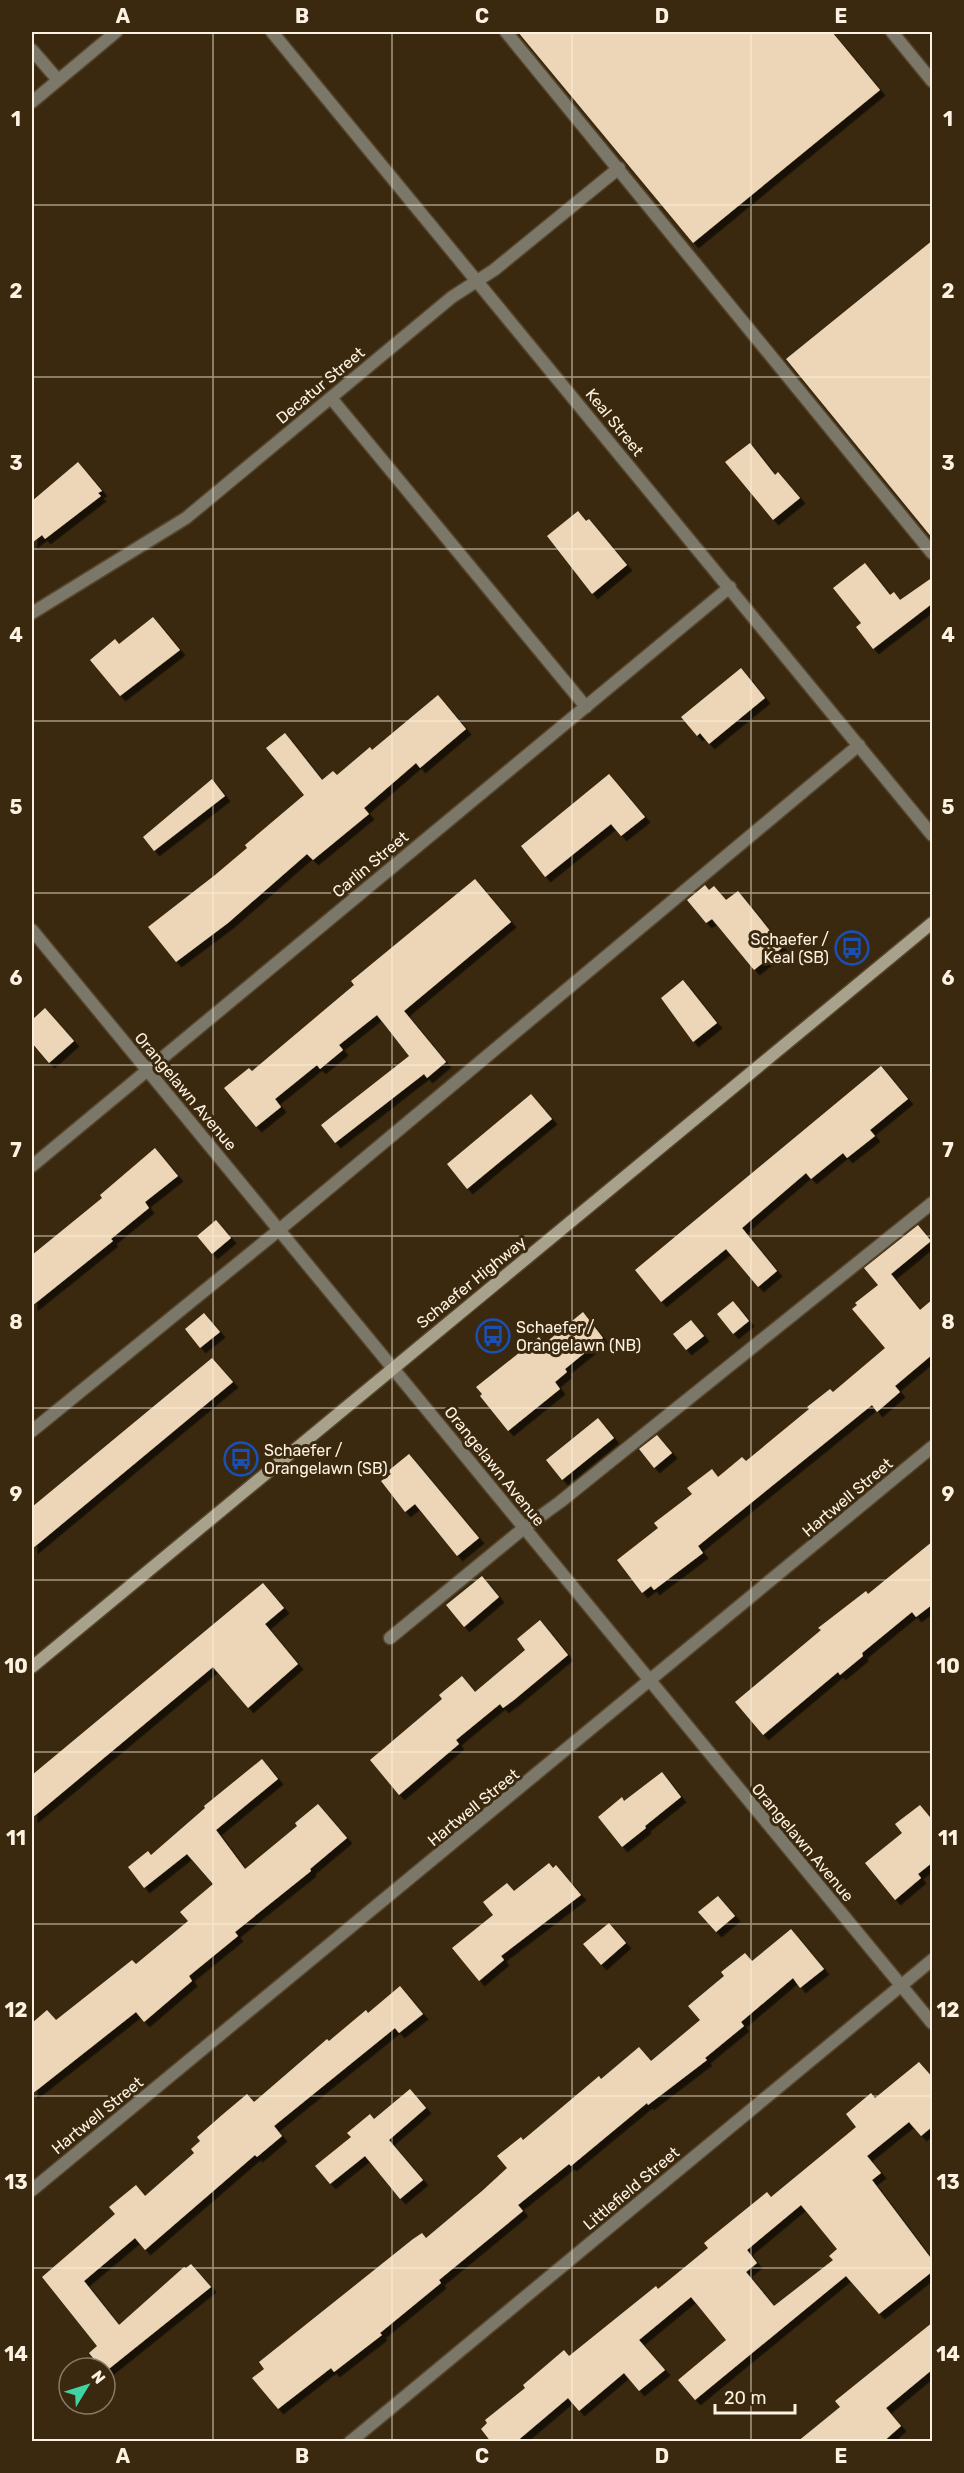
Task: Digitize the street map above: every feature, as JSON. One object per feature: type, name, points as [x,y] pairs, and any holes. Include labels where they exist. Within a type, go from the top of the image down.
[{"type":"main road","name":"Schaefer Highway","points":[[32,1667],[933,923]]},
{"type":"street","points":[[32,102],[116,32]]},
{"type":"street","name":"Keal Street","points":[[272,32],[933,835]]},
{"type":"street","points":[[506,32],[620,168],[933,553]]},
{"type":"street","points":[[892,32],[933,81]]},
{"type":"street","points":[[32,50],[58,80]]},
{"type":"street","name":"Decatur Street","points":[[32,613],[186,518],[452,297],[494,270],[620,168]]},
{"type":"street","points":[[331,398],[585,707]]},
{"type":"street","name":"Carlin Street","points":[[32,1166],[730,587]]},
{"type":"street","points":[[32,1431],[279,1230],[859,745]]},
{"type":"street","name":"Orangelawn Avenue","points":[[32,930],[933,2024]]},
{"type":"street","points":[[390,1638],[524,1528],[560,1502],[933,1203]]},
{"type":"street","name":"Hartwell Street","points":[[32,2190],[650,1683],[933,1447]]},
{"type":"street","name":"Littlefield Street","points":[[350,2442],[933,1960]]},
{"type":"building","points":[[518,32],[832,32],[880,90],[693,243]]},
{"type":"building","points":[[933,240],[933,539],[786,359]]},
{"type":"building","points":[[750,443],[775,475],[778,472],[800,498],[773,520],[725,462]]},
{"type":"building","points":[[78,462],[102,491],[98,493],[101,496],[45,539],[42,535],[32,543],[32,501]]},
{"type":"building","points":[[578,511],[586,521],[589,519],[627,565],[592,594],[547,536]]},
{"type":"building","points":[[865,563],[890,595],[894,592],[900,600],[933,577],[933,603],[873,649],[856,627],[861,623],[833,588]]},
{"type":"building","points":[[153,617],[180,650],[120,696],[90,660],[115,639],[119,644]]},
{"type":"building","points":[[741,668],[765,698],[709,744],[700,733],[697,736],[681,717]]},
{"type":"building","points":[[438,695],[466,729],[420,768],[416,763],[364,808],[369,814],[313,860],[307,854],[228,923],[176,962],[148,927],[247,848],[245,845],[304,795],[266,748],[285,733],[322,780],[333,771],[337,775],[370,747],[372,750]]},
{"type":"building","points":[[609,774],[645,817],[621,836],[611,824],[545,877],[521,846]]},
{"type":"building","points":[[212,779],[225,796],[154,851],[143,837]]},
{"type":"building","points":[[475,879],[511,922],[404,1011],[446,1062],[427,1078],[424,1074],[335,1143],[321,1125],[409,1056],[377,1015],[339,1045],[343,1050],[320,1069],[317,1065],[275,1099],[281,1107],[256,1127],[224,1088],[249,1068],[252,1071],[354,985],[351,981]]},
{"type":"building","points":[[705,885],[709,890],[714,886],[726,900],[738,891],[783,947],[754,970],[712,919],[706,923],[687,900]]},
{"type":"building","points":[[683,980],[717,1023],[693,1042],[661,998]]},
{"type":"building","points":[[45,1008],[74,1041],[49,1063],[32,1043],[32,1020]]},
{"type":"building","points":[[881,1066],[908,1099],[870,1130],[875,1136],[847,1158],[843,1153],[811,1179],[806,1173],[742,1228],[777,1271],[758,1287],[726,1249],[661,1302],[635,1270]]},
{"type":"building","points":[[531,1094],[552,1119],[467,1189],[447,1164]]},
{"type":"building","points":[[155,1148],[178,1176],[145,1202],[149,1208],[111,1239],[113,1241],[32,1306],[32,1255],[102,1198],[100,1195]]},
{"type":"building","points":[[216,1220],[231,1238],[212,1254],[197,1236]]},
{"type":"building","points":[[918,1225],[931,1241],[891,1274],[920,1310],[933,1299],[933,1354],[895,1386],[900,1392],[877,1412],[872,1405],[698,1546],[703,1553],[654,1590],[651,1586],[642,1593],[617,1560],[658,1528],[654,1523],[692,1494],[687,1488],[712,1469],[718,1477],[742,1457],[746,1461],[809,1409],[807,1407],[830,1389],[833,1392],[885,1348],[852,1309],[857,1305],[855,1303],[878,1285],[864,1268]]},
{"type":"building","points":[[733,1301],[749,1321],[733,1334],[717,1314]]},
{"type":"building","points":[[583,1312],[603,1338],[565,1369],[567,1372],[555,1382],[560,1389],[508,1431],[480,1396],[482,1394],[476,1387],[539,1337],[544,1344]]},
{"type":"building","points":[[204,1313],[220,1332],[200,1348],[185,1329]]},
{"type":"building","points":[[691,1320],[704,1336],[686,1350],[673,1334]]},
{"type":"building","points":[[212,1358],[233,1382],[32,1549],[32,1507]]},
{"type":"building","points":[[598,1418],[614,1438],[562,1480],[546,1460]]},
{"type":"building","points":[[657,1435],[672,1453],[654,1468],[639,1449]]},
{"type":"building","points":[[409,1454],[479,1538],[457,1556],[415,1504],[405,1512],[381,1481],[391,1474],[388,1471]]},
{"type":"building","points":[[933,1541],[933,1604],[916,1617],[912,1612],[862,1653],[863,1656],[840,1675],[838,1672],[763,1735],[735,1702],[821,1630],[818,1628],[866,1591],[868,1594]]},
{"type":"building","points":[[482,1576],[499,1597],[464,1627],[446,1605]]},
{"type":"building","points":[[263,1583],[284,1608],[265,1624],[298,1664],[248,1708],[213,1667],[32,1818],[32,1775]]},
{"type":"building","points":[[540,1620],[568,1655],[514,1700],[503,1708],[500,1704],[456,1740],[459,1744],[399,1795],[370,1760],[442,1699],[439,1695],[462,1676],[475,1692],[525,1650],[517,1639]]},
{"type":"building","points":[[262,1759],[278,1779],[216,1830],[245,1869],[297,1826],[295,1823],[318,1804],[347,1838],[310,1869],[311,1871],[235,1932],[238,1936],[189,1976],[192,1981],[144,2022],[136,2012],[32,2094],[32,2023],[47,2010],[56,2020],[132,1960],[136,1964],[188,1921],[180,1912],[213,1884],[187,1854],[144,1888],[128,1867],[148,1851],[151,1855],[205,1808],[204,1806]]},
{"type":"building","points":[[662,1772],[681,1797],[622,1847],[598,1817],[622,1797],[624,1801]]},
{"type":"building","points":[[920,1805],[933,1821],[933,1862],[918,1874],[921,1878],[895,1900],[865,1863],[902,1833],[895,1824]]},
{"type":"building","points":[[549,1863],[553,1868],[556,1865],[581,1895],[501,1956],[504,1960],[479,1981],[452,1948],[493,1915],[483,1902],[507,1883],[514,1891]]},
{"type":"building","points":[[718,1896],[735,1916],[716,1932],[698,1912]]},
{"type":"building","points":[[609,1923],[626,1943],[601,1965],[583,1944]]},
{"type":"building","points":[[791,1929],[824,1969],[800,1988],[793,1978],[741,2022],[744,2026],[705,2058],[707,2060],[648,2105],[647,2103],[571,2166],[569,2164],[518,2205],[523,2211],[439,2280],[441,2283],[380,2333],[382,2335],[334,2372],[331,2368],[278,2409],[252,2378],[264,2369],[259,2362],[413,2239],[422,2233],[426,2238],[482,2191],[507,2168],[497,2156],[521,2137],[523,2140],[599,2076],[601,2079],[639,2047],[651,2061],[700,2020],[688,2006],[724,1976],[721,1972],[745,1953],[752,1961]]},
{"type":"building","points":[[400,1986],[423,2014],[399,2033],[395,2028],[274,2126],[282,2136],[257,2157],[255,2155],[145,2250],[135,2238],[84,2281],[119,2325],[184,2267],[191,2264],[211,2287],[117,2362],[117,2356],[91,2356],[89,2353],[97,2346],[42,2277],[115,2214],[109,2207],[136,2185],[145,2196],[194,2153],[191,2149],[200,2141],[197,2137],[247,2094],[254,2102],[327,2039],[329,2041],[366,2010],[368,2013]]},
{"type":"building","points":[[919,2062],[933,2078],[933,2126],[921,2136],[909,2122],[867,2156],[881,2173],[872,2180],[933,2261],[933,2271],[879,2314],[846,2276],[695,2400],[678,2380],[726,2340],[691,2297],[639,2340],[665,2370],[639,2391],[624,2373],[579,2411],[568,2398],[516,2442],[491,2442],[481,2429],[487,2423],[485,2420],[525,2388],[523,2385],[564,2350],[569,2356],[656,2286],[658,2289],[708,2248],[704,2243],[767,2192],[771,2197],[856,2127],[846,2114],[871,2093],[875,2098]],"holes":[[[801,2205],[837,2249],[829,2256],[833,2260],[774,2306],[746,2272],[757,2263],[747,2250]]]},
{"type":"building","points":[[410,2089],[426,2108],[389,2140],[423,2180],[400,2199],[365,2156],[330,2184],[315,2166],[351,2137],[347,2133],[370,2114],[374,2119]]},
{"type":"building","points":[[933,2322],[933,2369],[886,2408],[901,2426],[883,2442],[797,2442],[840,2407],[835,2401]]},
{"type":"place","name":"Schaefer / Keal (SB)","points":[[852,948]]},
{"type":"place","name":"Schaefer / Orangelawn (NB)","points":[[493,1336]]},
{"type":"place","name":"Schaefer / Orangelawn (SB)","points":[[241,1459]]}]
